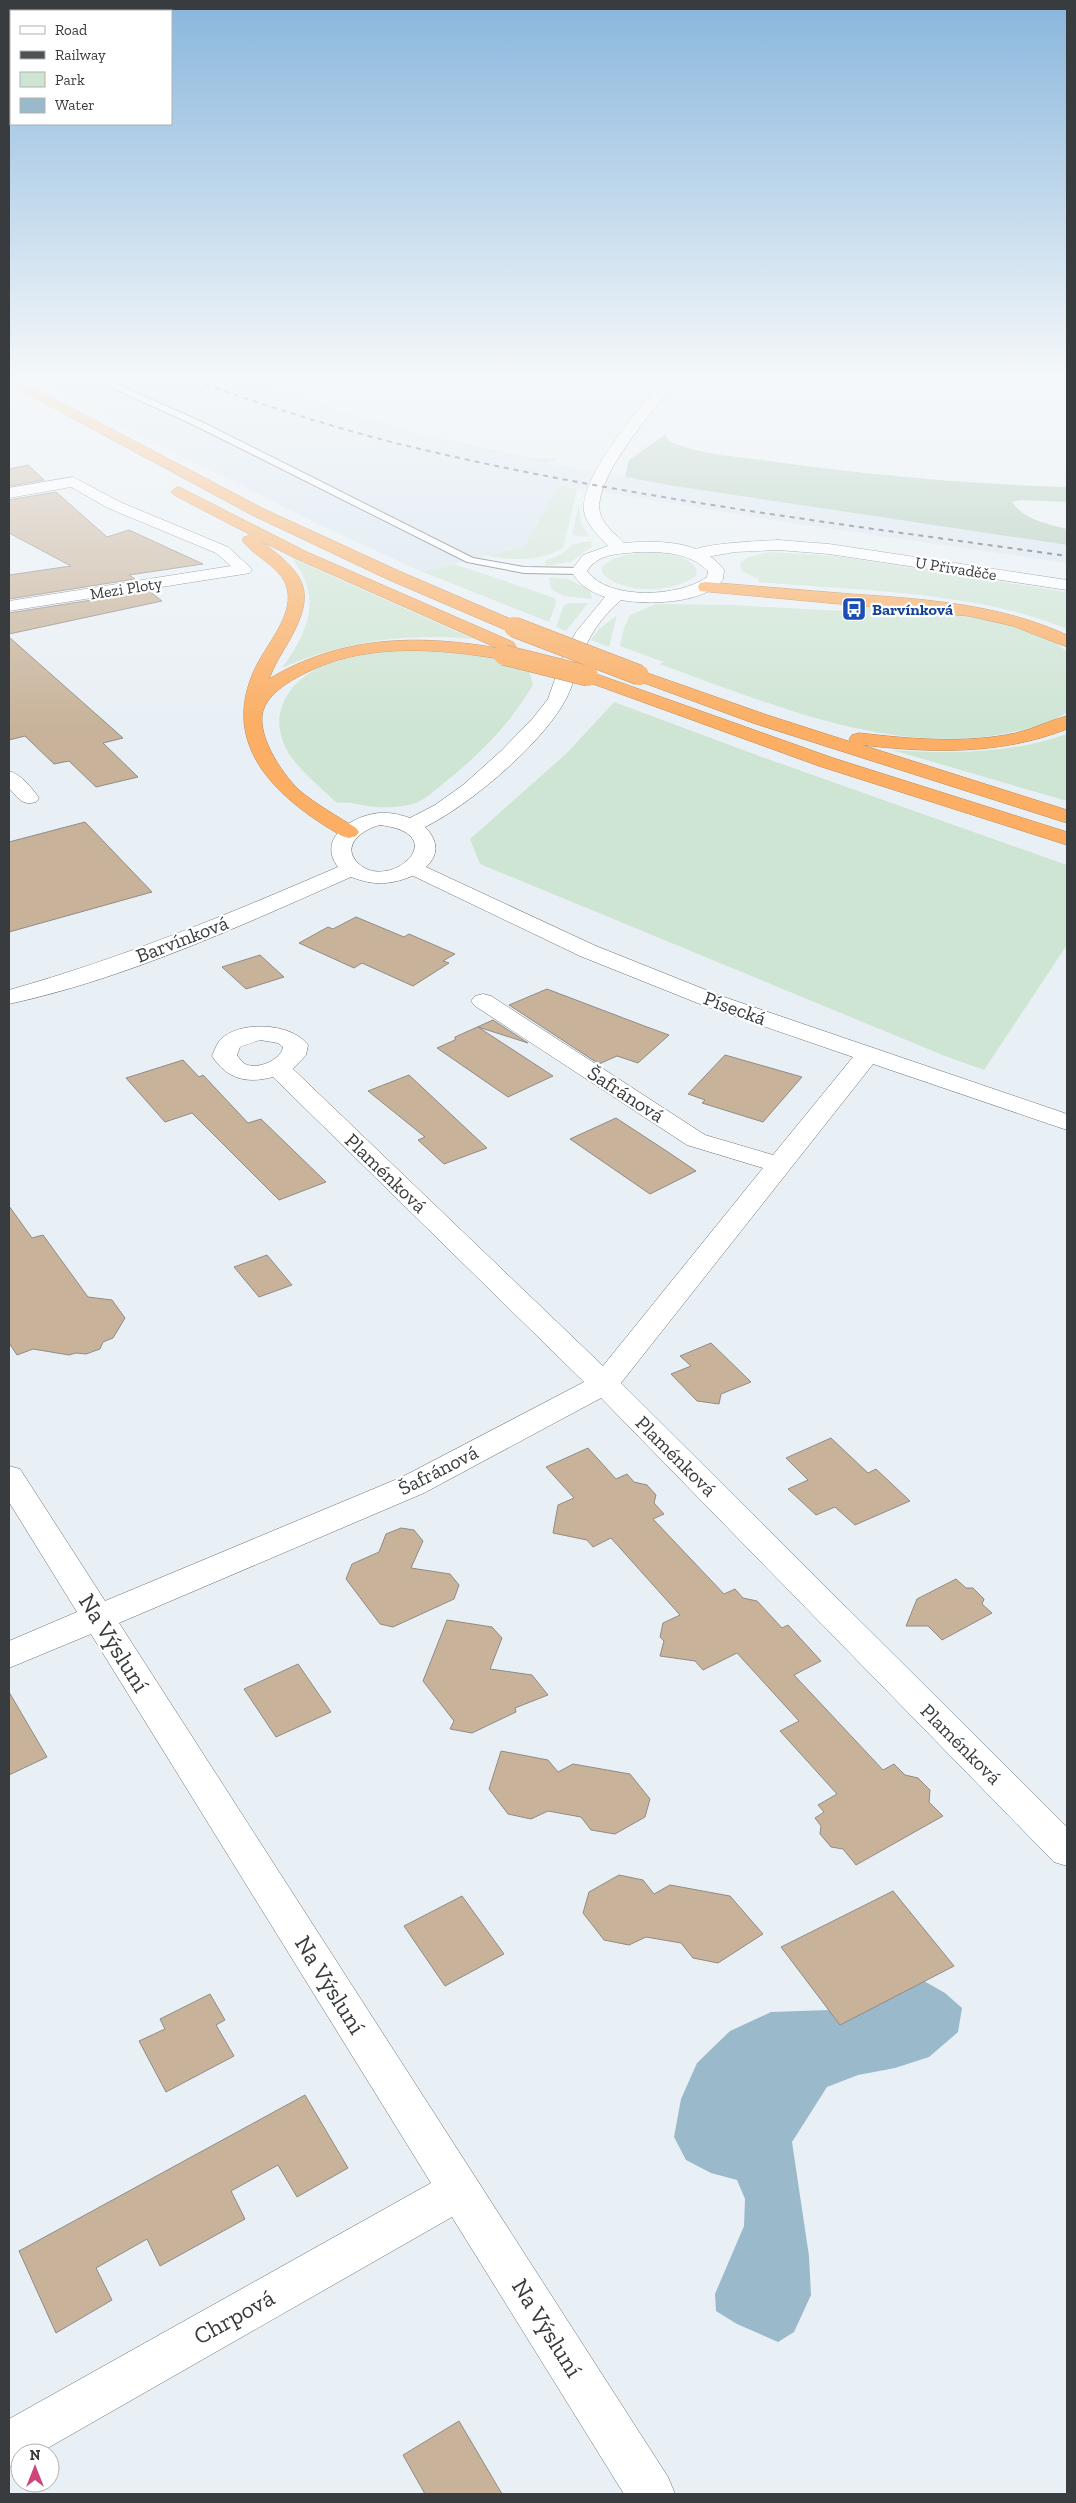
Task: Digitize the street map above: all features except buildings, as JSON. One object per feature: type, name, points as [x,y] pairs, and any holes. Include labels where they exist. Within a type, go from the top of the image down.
[{"type":"highway","points":[[180,492],[230,519],[359,582],[506,650],[588,676],[636,684],[760,718],[1067,817]]},
{"type":"highway","points":[[220,492],[258,512],[393,575],[514,627],[741,734],[886,783],[1067,839]]},
{"type":"highway","points":[[230,519],[277,563],[290,578],[296,593],[295,609],[262,672],[254,706],[254,734],[269,769],[297,798],[348,832]]},
{"type":"highway","points":[[706,586],[972,611],[1023,623],[1067,642]]},
{"type":"highway","points":[[254,706],[268,689],[290,674],[319,661],[353,652],[391,647],[430,645],[506,650]]},
{"type":"highway","points":[[760,718],[859,739],[931,745],[1003,742],[1039,734],[1067,722]]},
{"type":"street","name":"Mezi Ploty","points":[[9,606],[244,569],[222,550],[114,505],[90,492]]},
{"type":"street","points":[[595,492],[592,505],[594,518],[619,548]]},
{"type":"street","name":"U Přivaděče","points":[[695,554],[736,547],[778,544],[829,549],[1067,585]]},
{"type":"street","points":[[659,547],[695,554],[709,561],[716,570],[715,578],[706,586],[693,592],[657,598],[617,594],[588,584],[581,578],[579,571],[582,564],[590,557],[619,548],[659,547]]},
{"type":"street","points":[[412,826],[444,810],[469,792],[539,723],[557,698],[584,630],[602,607],[617,594]]},
{"type":"street","points":[[9,777],[30,798]]},
{"type":"street","points":[[376,820],[396,820],[412,826],[422,833],[426,845],[424,857],[413,868],[400,874],[383,877],[364,875],[351,870],[342,861],[339,853],[340,843],[348,832],[358,825],[376,820]]},
{"type":"street","name":"Písecká","points":[[413,868],[588,951],[713,1001],[1067,1122]]},
{"type":"street","name":"Barvínková","points":[[9,997],[94,973],[143,955],[280,901],[351,870]]},
{"type":"street","name":"Šafránová","points":[[483,1001],[696,1140],[779,1165]]},
{"type":"street","name":"Šafránová","points":[[9,1655],[97,1616],[413,1485],[604,1384],[868,1054]]},
{"type":"street","name":"Plaménková","points":[[278,1069],[604,1384],[1067,1851]]},
{"type":"street","name":"Na Výsluní","points":[[9,1477],[651,2494]]},
{"type":"street","name":"Chrpová","points":[[9,2444],[460,2190]]},
{"type":"lane","points":[[334,492],[470,560],[516,570],[579,571]]},
{"type":"shaded area","points":[[254,492],[555,492],[525,546],[423,572],[324,527]]},
{"type":"shaded area","points":[[600,492],[713,492],[1067,545],[1067,563],[790,523]]},
{"type":"green space","points":[[555,492],[576,492],[563,548],[545,556],[526,559],[487,556],[525,546]]},
{"type":"green space","points":[[713,492],[1067,492],[1067,502],[1021,500],[1012,502],[1030,517],[1067,529],[1067,545]]},
{"type":"green space","points":[[579,503],[581,522],[589,537],[572,535]]},
{"type":"green space","points":[[591,541],[592,546],[571,562],[545,566],[546,560],[562,554],[573,544]]},
{"type":"green space","points":[[770,552],[835,556],[1067,592],[1067,629],[1032,616],[955,600],[875,591],[758,582],[759,579],[742,571],[740,563],[748,557]]},
{"type":"green space","points":[[644,553],[681,557],[693,564],[697,570],[696,576],[675,586],[648,589],[622,585],[602,573],[602,567],[611,560],[627,555]]},
{"type":"green space","points":[[292,558],[473,639],[424,637],[376,641],[328,651],[282,668],[299,641],[309,614],[310,601],[307,587],[302,573]]},
{"type":"green space","points":[[454,564],[555,598],[556,603],[549,622],[423,572]]},
{"type":"green space","points":[[549,577],[568,579],[586,588],[591,593],[592,599],[564,596],[551,589]]},
{"type":"green space","points":[[588,603],[566,631],[556,627],[564,605]]},
{"type":"green space","points":[[656,604],[730,605],[865,612],[866,608],[888,608],[942,612],[1000,622],[1050,639],[1067,652],[1067,712],[1045,724],[1028,729],[959,739],[915,737],[871,731],[828,721],[785,709],[659,664],[664,662],[620,646],[624,628],[630,615]]},
{"type":"green space","points":[[617,615],[609,647],[591,640],[599,629]]},
{"type":"green space","points":[[442,649],[495,657],[529,670],[533,685],[514,713],[493,738],[457,772],[423,799],[414,804],[396,807],[337,803],[301,769],[285,746],[279,722],[281,710],[290,690],[306,676],[326,665],[349,658],[373,653]]},
{"type":"green space","points":[[614,702],[765,758],[1067,865],[1067,945],[984,1070],[945,1056],[480,864],[470,839],[567,753]]},
{"type":"green space","points":[[1067,734],[1067,801],[892,750],[981,751],[1024,746]]},
{"type":"water","points":[[924,1981],[945,1993],[962,2008],[958,2032],[929,2057],[895,2068],[858,2075],[827,2087],[792,2142],[809,2256],[811,2295],[794,2332],[778,2342],[737,2324],[716,2311],[715,2294],[744,2226],[745,2199],[737,2180],[711,2173],[686,2160],[674,2137],[681,2099],[697,2063],[730,2031],[771,2012],[829,2010],[840,2025]]},
{"type":"railway","points":[[633,492],[730,508],[1067,556]]},
{"type":"place","name":"Barvínková","points":[[854,609]]}]
